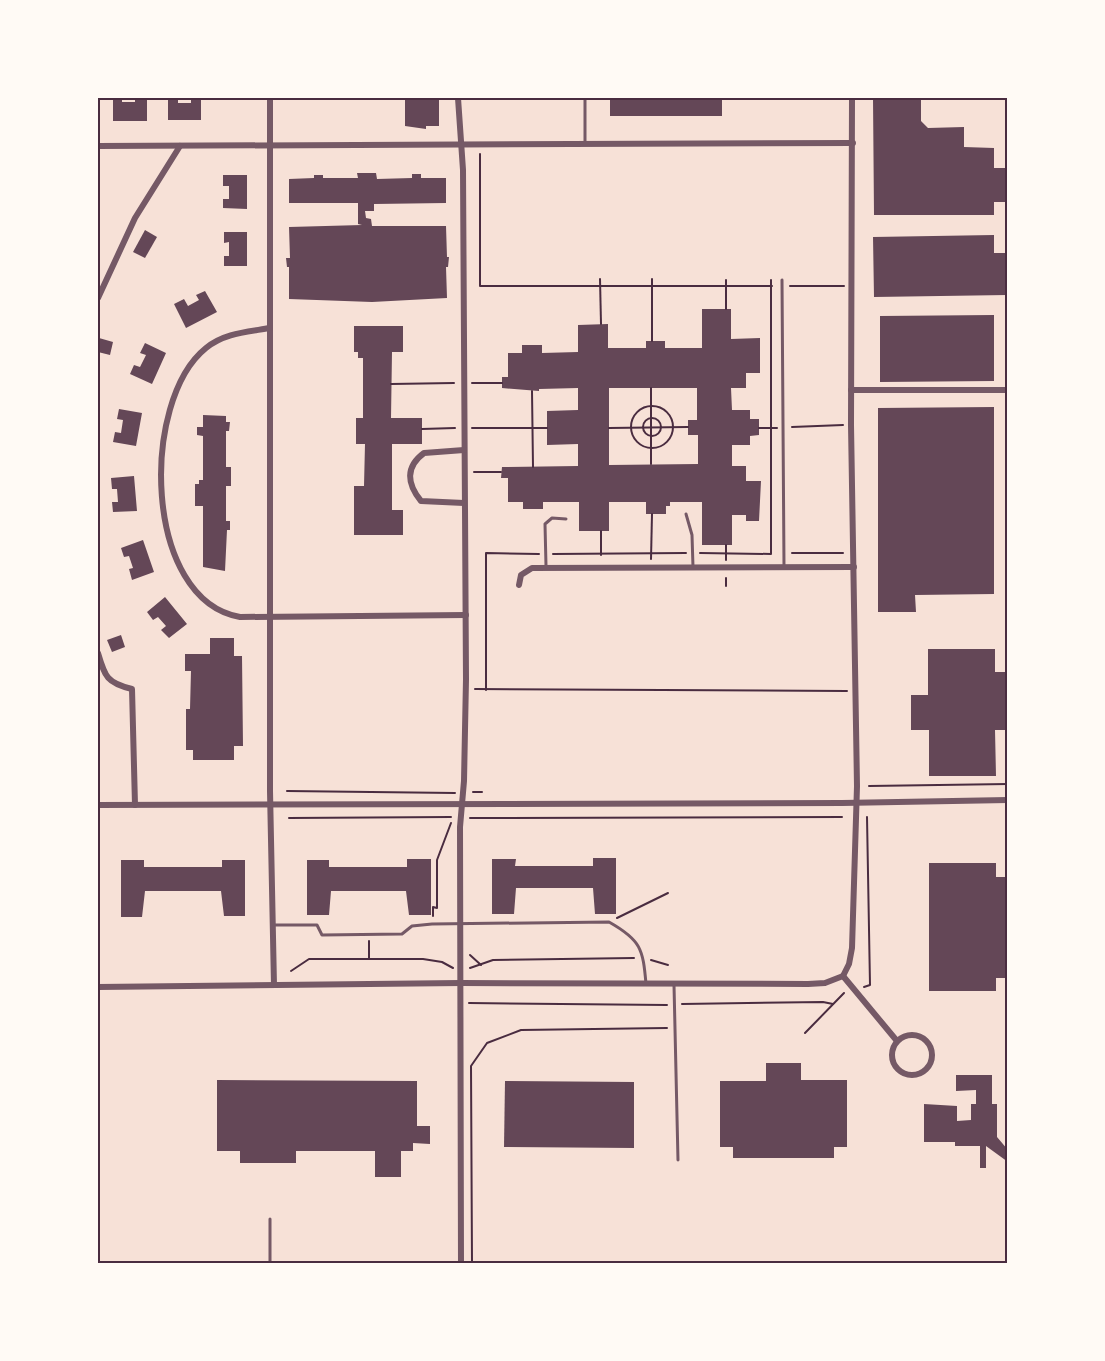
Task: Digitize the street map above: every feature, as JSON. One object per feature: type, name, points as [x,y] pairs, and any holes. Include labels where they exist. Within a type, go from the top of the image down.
[{"type":"street","points":[[270,98],[270,804],[274,985]]},
{"type":"street","points":[[458,98],[463,170],[466,615],[461,817],[461,1263]]},
{"type":"street","points":[[98,987],[460,983],[808,984],[825,983],[843,975],[849,964],[852,948],[855,802],[856,691],[851,390],[852,98]]},
{"type":"street","points":[[98,147],[852,143]]},
{"type":"street","points":[[98,298],[135,218],[180,146]]},
{"type":"street","points":[[270,328],[224,337],[208,346],[194,360],[180,384],[171,408],[163,444],[160,474],[169,535],[181,567],[193,589],[206,603],[229,615],[270,618],[466,615]]},
{"type":"street","points":[[851,390],[1008,390]]},
{"type":"street","points":[[464,450],[424,453],[411,468],[410,480],[413,491],[421,501],[464,503]]},
{"type":"street","points":[[519,585],[521,575],[526,570],[547,568],[854,567]]},
{"type":"street","points":[[98,653],[108,679],[114,685],[132,689],[135,805]]},
{"type":"street","points":[[98,805],[1008,800]]},
{"type":"street","points":[[843,975],[897,1041]]},
{"type":"street","points":[[913,1035],[927,1041],[932,1057],[926,1068],[911,1075],[900,1070],[892,1056],[897,1041],[913,1035]]},
{"type":"lane","points":[[585,98],[585,145]]},
{"type":"lane","points":[[782,280],[784,567]]},
{"type":"lane","points":[[686,514],[692,535],[693,567]]},
{"type":"lane","points":[[547,568],[545,524],[552,519],[566,519]]},
{"type":"lane","points":[[273,925],[317,925],[322,935],[402,934],[412,926],[432,924],[609,922],[630,934],[639,945],[644,958],[646,984]]},
{"type":"lane","points":[[674,983],[678,1160]]},
{"type":"lane","points":[[270,1220],[270,1263]]},
{"type":"path","points":[[480,145],[480,286],[853,286]]},
{"type":"path","points":[[600,279],[601,324]]},
{"type":"path","points":[[652,279],[652,340]]},
{"type":"path","points":[[726,280],[726,309]]},
{"type":"path","points":[[771,280],[771,554]]},
{"type":"path","points":[[392,384],[502,383]]},
{"type":"path","points":[[651,388],[651,464]]},
{"type":"path","points":[[532,391],[533,466]]},
{"type":"path","points":[[651,406],[663,409],[669,415],[673,428],[668,442],[651,449],[638,444],[630,428],[634,414],[651,406]]},
{"type":"path","points":[[643,428],[646,420],[651,418],[658,421],[660,428],[658,433],[651,436]]},
{"type":"path","points":[[759,428],[852,425]]},
{"type":"path","points":[[609,428],[688,427]]},
{"type":"path","points":[[422,429],[547,428]]},
{"type":"path","points":[[643,428],[651,436]]},
{"type":"path","points":[[464,472],[501,472]]},
{"type":"path","points":[[651,568],[652,514]]},
{"type":"path","points":[[601,531],[602,568]]},
{"type":"path","points":[[486,690],[486,553],[854,553]]},
{"type":"path","points":[[464,689],[856,691]]},
{"type":"path","points":[[869,786],[1008,784]]},
{"type":"path","points":[[287,791],[482,792]]},
{"type":"path","points":[[289,818],[453,817],[436,860],[437,908],[433,907],[432,924]]},
{"type":"path","points":[[461,817],[842,817]]},
{"type":"path","points":[[805,1033],[842,994],[870,985],[867,817]]},
{"type":"path","points":[[609,922],[668,893]]},
{"type":"path","points":[[369,934],[369,959]]},
{"type":"path","points":[[291,971],[309,959],[423,959],[442,962],[449,968],[477,968],[493,960],[644,958],[668,965]]},
{"type":"path","points":[[460,1003],[674,1005],[823,1002],[832,1004]]},
{"type":"path","points":[[472,1263],[471,1066],[487,1043],[521,1030],[669,1028],[675,1032]]},
{"type":"building","points":[[113,98],[122,98],[122,102],[135,102],[135,98],[147,98],[147,121],[113,121]]},
{"type":"building","points":[[168,98],[178,98],[178,103],[191,103],[191,98],[201,98],[201,120],[168,120]]},
{"type":"building","points":[[405,98],[439,98],[439,126],[426,126],[426,129],[405,126]]},
{"type":"building","points":[[610,98],[722,98],[722,116],[610,116]]},
{"type":"building","points":[[873,98],[921,98],[921,121],[928,128],[964,127],[964,147],[994,148],[994,168],[1008,168],[1008,202],[994,202],[994,215],[874,215]]},
{"type":"building","points":[[357,173],[376,173],[377,179],[412,178],[412,174],[421,174],[421,178],[446,178],[446,203],[374,204],[374,211],[365,211],[366,218],[371,219],[372,226],[446,226],[447,257],[449,257],[448,267],[446,267],[447,298],[372,302],[289,299],[289,267],[287,267],[286,258],[290,258],[289,227],[362,225],[358,224],[358,203],[289,203],[289,179],[314,178],[314,175],[323,175],[323,178],[358,178]]},
{"type":"building","points":[[223,175],[247,175],[247,209],[223,208],[223,199],[229,199],[229,186],[223,186]]},
{"type":"building","points":[[145,230],[157,237],[145,258],[133,252]]},
{"type":"building","points":[[224,232],[247,232],[247,266],[224,266],[224,256],[229,256],[229,242],[224,243]]},
{"type":"building","points":[[994,235],[994,253],[1007,253],[1007,295],[874,297],[873,237]]},
{"type":"building","points":[[205,291],[217,312],[186,328],[174,304],[184,299],[188,306],[199,300],[196,295]]},
{"type":"building","points":[[702,309],[731,309],[731,339],[760,338],[760,373],[746,373],[746,388],[731,388],[732,410],[750,410],[750,419],[759,419],[759,435],[750,436],[750,445],[732,445],[732,466],[746,466],[746,481],[761,481],[759,521],[746,521],[746,515],[732,515],[732,545],[702,545],[702,502],[670,502],[670,506],[666,506],[666,514],[646,514],[646,502],[609,502],[609,531],[579,531],[579,502],[543,502],[543,509],[523,509],[523,502],[508,502],[508,478],[501,478],[502,467],[578,466],[578,444],[547,445],[547,411],[578,410],[578,388],[539,389],[539,391],[502,388],[502,377],[508,377],[508,353],[522,353],[522,345],[542,345],[542,353],[578,352],[578,325],[608,324],[608,348],[646,348],[646,341],[665,341],[665,348],[702,348]],"holes":[[[609,388],[697,388],[697,420],[688,420],[688,435],[698,435],[698,464],[609,465]]]},
{"type":"building","points":[[994,315],[994,381],[880,382],[880,316]]},
{"type":"building","points":[[354,326],[403,326],[403,352],[392,352],[391,418],[422,418],[422,444],[392,444],[392,510],[403,510],[403,535],[354,535],[354,486],[364,486],[365,444],[356,444],[356,418],[363,418],[363,358],[358,358],[358,352],[354,352]]},
{"type":"building","points":[[99,338],[113,342],[110,355],[98,352]]},
{"type":"building","points":[[145,343],[166,353],[152,384],[130,374],[134,365],[140,367],[146,355],[140,353]]},
{"type":"building","points":[[994,407],[994,594],[915,595],[916,612],[878,612],[878,408]]},
{"type":"building","points":[[119,409],[142,413],[136,446],[113,442],[115,432],[121,433],[123,420],[117,419]]},
{"type":"building","points":[[203,415],[226,416],[226,422],[230,422],[229,431],[226,431],[226,467],[231,467],[231,486],[226,486],[226,521],[230,521],[230,530],[227,530],[225,571],[203,567],[203,506],[195,506],[195,484],[203,480],[203,436],[197,435],[197,427],[203,427]]},
{"type":"building","points":[[134,476],[137,511],[113,512],[112,502],[118,502],[117,489],[112,489],[111,478]]},
{"type":"building","points":[[143,540],[154,572],[132,580],[129,569],[133,568],[129,556],[124,557],[121,548]]},
{"type":"building","points":[[165,597],[187,624],[169,638],[161,630],[166,626],[158,617],[153,620],[147,612]]},
{"type":"building","points":[[121,635],[125,647],[112,652],[107,640]]},
{"type":"building","points":[[210,638],[234,638],[234,656],[242,656],[243,746],[234,746],[234,760],[193,760],[193,750],[186,750],[186,709],[190,709],[191,671],[185,671],[185,654],[210,654]]},
{"type":"building","points":[[928,649],[995,649],[995,672],[1007,672],[1007,730],[995,730],[996,776],[929,776],[929,730],[911,730],[911,695],[928,695]]},
{"type":"building","points":[[593,858],[616,858],[616,914],[595,914],[593,888],[516,888],[514,914],[492,914],[492,859],[516,859],[515,866],[593,866]]},
{"type":"building","points":[[407,859],[431,859],[431,915],[409,915],[406,891],[331,891],[329,915],[307,915],[307,860],[329,860],[329,867],[407,867]]},
{"type":"building","points":[[121,860],[144,860],[144,867],[222,867],[222,860],[245,860],[245,916],[224,916],[221,891],[145,891],[142,917],[121,917]]},
{"type":"building","points":[[929,863],[996,863],[996,877],[1008,877],[1008,978],[996,978],[996,991],[929,991]]},
{"type":"building","points":[[766,1063],[801,1063],[801,1080],[847,1080],[847,1147],[834,1147],[834,1158],[733,1158],[733,1147],[720,1147],[720,1081],[766,1081]]},
{"type":"building","points":[[956,1075],[992,1075],[992,1104],[997,1104],[997,1137],[1008,1150],[1008,1162],[986,1146],[986,1168],[980,1168],[980,1146],[955,1146],[955,1142],[924,1142],[924,1104],[957,1106],[957,1121],[971,1120],[971,1104],[976,1104],[976,1090],[956,1091]]},
{"type":"building","points":[[217,1080],[417,1081],[417,1126],[430,1126],[430,1144],[413,1143],[413,1151],[401,1151],[401,1177],[375,1177],[375,1151],[296,1151],[296,1163],[240,1163],[240,1151],[217,1151]]},
{"type":"building","points":[[505,1081],[634,1082],[634,1148],[504,1147]]}]
